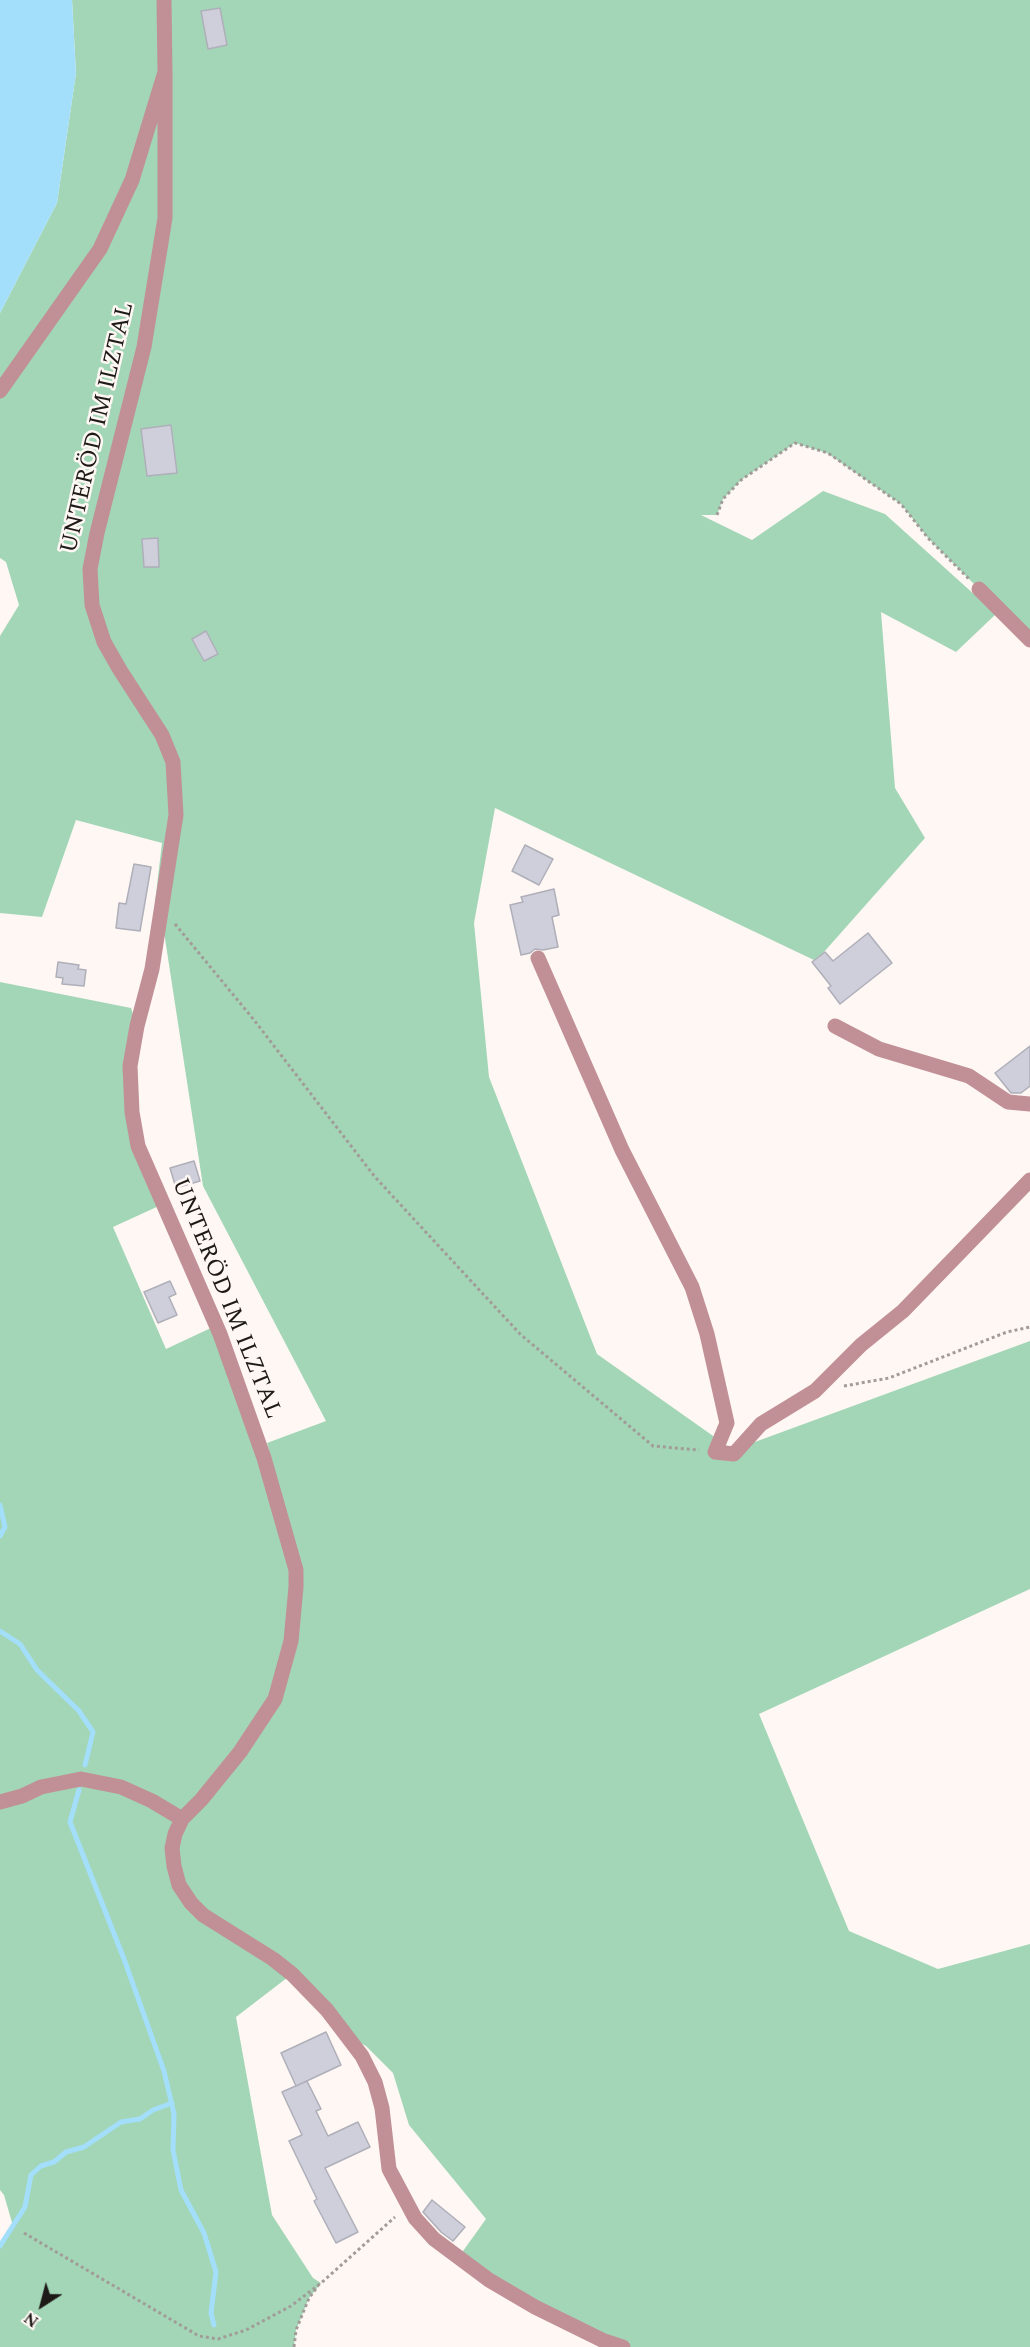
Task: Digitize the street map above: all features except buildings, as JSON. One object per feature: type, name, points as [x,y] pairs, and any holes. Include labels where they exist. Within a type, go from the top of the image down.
[{"type":"street","name":"UNTERÖD IM ILZTAL","points":[[164,0],[165,218],[144,347],[90,569],[92,605],[104,642],[162,735],[173,762],[176,815],[170,860],[160,905],[152,969],[137,1026],[130,1066],[132,1112],[138,1146],[220,1334],[264,1458],[296,1570],[291,1641],[275,1699],[240,1752],[201,1800],[182,1819],[172,1848],[179,1885],[191,1904],[203,1914],[273,1959],[292,1974],[321,2004],[362,2056],[375,2082],[382,2108],[389,2169],[408,2206],[434,2239],[482,2274],[535,2307],[603,2340],[623,2347]]},
{"type":"street","points":[[0,391],[100,249],[132,180],[165,72]]},
{"type":"street","points":[[979,589],[1030,640]]},
{"type":"street","points":[[538,958],[622,1150],[692,1287],[707,1334],[727,1423],[715,1452],[734,1454],[761,1424],[815,1391],[861,1345],[903,1311],[1030,1180]]},
{"type":"street","points":[[835,1026],[879,1049],[969,1076],[1008,1102],[1030,1104]]},
{"type":"street","points":[[0,1802],[22,1796],[40,1787],[81,1779],[121,1788],[152,1801],[182,1819]]},
{"type":"path","points":[[717,515],[723,499],[741,480],[795,443],[828,453],[901,504],[928,538],[979,589]]},
{"type":"path","points":[[160,905],[254,1020],[375,1177],[520,1334],[653,1446],[715,1452]]},
{"type":"path","points":[[815,1391],[889,1378],[1007,1332],[1030,1327]]},
{"type":"path","points":[[24,2233],[199,2336],[218,2339],[246,2330],[291,2306],[321,2283],[408,2206]]},
{"type":"path","points":[[294,2347],[296,2330],[309,2298],[321,2283]]},
{"type":"green space","points":[[72,0],[1030,0],[1030,640],[928,538],[901,504],[827,453],[795,443],[741,480],[723,499],[717,515],[701,515],[752,540],[823,491],[885,514],[996,614],[956,652],[881,612],[895,788],[925,838],[816,961],[495,808],[474,923],[489,1077],[597,1354],[733,1450],[1030,1341],[1030,1589],[759,1714],[849,1931],[938,1969],[1030,1944],[1030,2347],[623,2347],[458,2258],[486,2219],[409,2125],[393,2073],[366,2046],[345,2034],[292,1974],[236,2017],[272,2215],[313,2278],[321,2283],[309,2298],[296,2330],[294,2347],[0,2347],[0,2246],[13,2226],[4,2195],[0,2190],[0,982],[131,1008],[137,1026],[132,1112],[161,1205],[113,1227],[166,1349],[213,1327],[303,1583],[267,1443],[326,1421],[203,1186],[160,906],[155,902],[162,843],[76,820],[42,917],[0,913],[0,636],[19,605],[6,562],[0,558],[0,313],[57,203],[76,73]]},
{"type":"water","points":[[0,0],[72,0],[76,73],[57,203],[0,313]]},
{"type":"waterway","points":[[0,1505],[5,1527],[0,1536]]},
{"type":"waterway","points":[[0,1631],[20,1644],[37,1670],[79,1711],[93,1732],[85,1765]]},
{"type":"waterway","points":[[79,1790],[70,1822],[124,1959],[164,2071],[174,2114],[173,2150],[181,2190],[204,2233],[216,2272],[211,2313],[214,2325]]},
{"type":"waterway","points":[[0,2246],[25,2207],[31,2175],[41,2166],[54,2162],[66,2152],[84,2147],[121,2122],[140,2119],[153,2110],[172,2103]]}]
